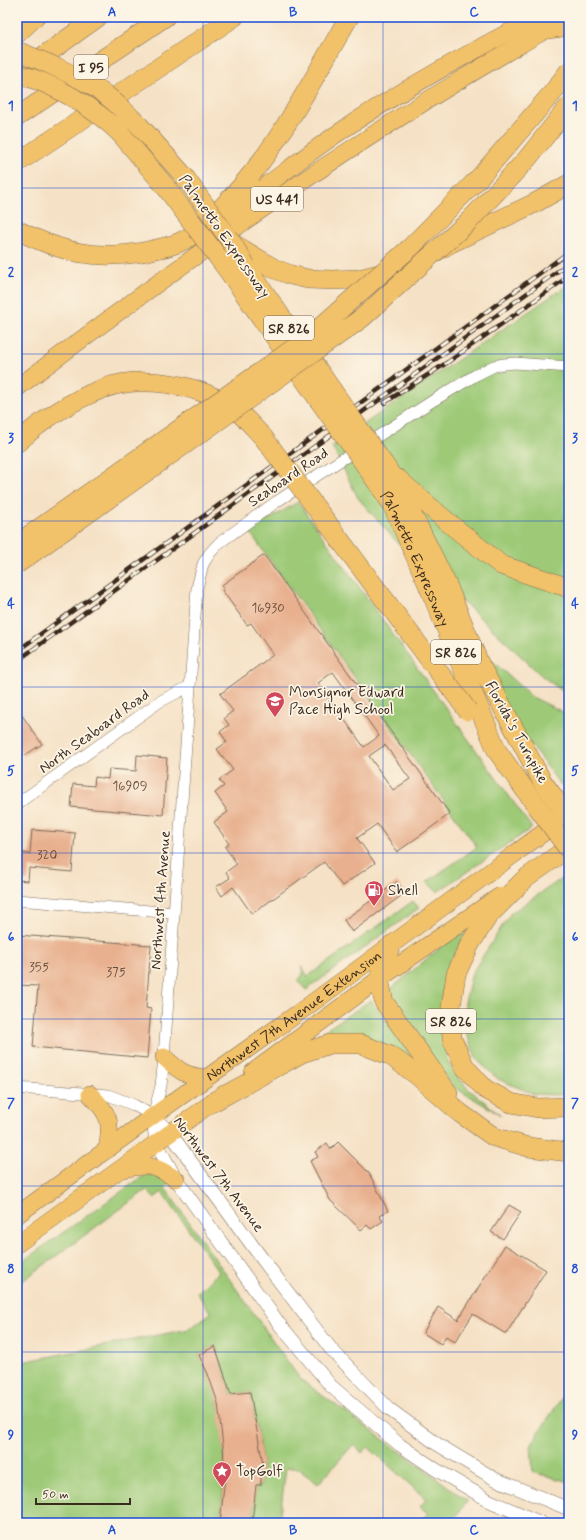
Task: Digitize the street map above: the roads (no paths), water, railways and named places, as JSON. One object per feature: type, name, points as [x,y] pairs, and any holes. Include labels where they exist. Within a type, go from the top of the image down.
[{"type":"highway","points":[[17,75],[98,17]]},
{"type":"highway","name":"I 95","points":[[17,117],[165,17]]},
{"type":"highway","name":"I 95","points":[[17,163],[234,17]]},
{"type":"highway","points":[[17,230],[54,247],[78,253],[117,256],[166,247],[180,242],[194,234],[239,190],[261,161],[295,109],[349,17]]},
{"type":"highway","points":[[543,23],[569,26]]},
{"type":"highway","name":"Palmetto Expressway","points":[[17,51],[53,65],[100,91],[137,123],[184,176],[232,243],[245,267],[325,394]]},
{"type":"highway","points":[[17,544],[300,344],[411,247],[479,178],[554,91],[569,71]]},
{"type":"highway","name":"Palmetto Expressway","points":[[17,75],[68,94],[113,126],[121,134],[165,186],[245,267],[300,344],[325,394]]},
{"type":"highway","points":[[17,564],[362,318],[468,222],[527,159],[569,106]]},
{"type":"highway","points":[[245,267],[275,269],[308,279],[332,280],[359,279],[412,266],[452,243],[569,184]]},
{"type":"highway","points":[[17,442],[53,415],[97,391],[122,385],[142,382],[179,386],[209,394],[231,407],[263,437],[497,751]]},
{"type":"highway","name":"SR 826","points":[[325,394],[367,454]]},
{"type":"highway","name":"Palmetto Expressway","points":[[367,454],[388,470]]},
{"type":"highway","name":"Palmetto Expressway","points":[[367,454],[392,504],[426,580],[497,751],[569,849],[525,879]]},
{"type":"highway","name":"SR 826","points":[[388,470],[444,519],[501,565],[569,588]]},
{"type":"highway","name":"Florida's Turnpike","points":[[388,470],[448,587],[479,662],[542,781],[569,818]]},
{"type":"highway","name":"SR 826","points":[[525,879],[488,916],[470,944],[456,974],[451,1007],[452,1039],[465,1067],[485,1089],[511,1103],[538,1108],[566,1107],[569,1105]]},
{"type":"highway","points":[[392,945],[379,979],[384,1002],[433,1071],[460,1113]]},
{"type":"highway","points":[[213,1102],[302,1053],[330,1044],[361,1044],[391,1056],[418,1076],[460,1113],[494,1137],[528,1147],[569,1152]]},
{"type":"main road","points":[[17,34],[36,17]]},
{"type":"main road","name":"US 441","points":[[17,388],[152,288],[331,162],[543,23],[569,17]]},
{"type":"main road","points":[[194,234],[235,209],[333,136],[379,106],[461,58],[543,23]]},
{"type":"main road","name":"Northwest 7th Avenue Extension","points":[[17,1215],[392,945],[569,814]]},
{"type":"main road","name":"Northwest 7th Avenue Extension","points":[[17,1244],[379,979],[525,879]]},
{"type":"main road","points":[[164,1057],[183,1073],[192,1077],[206,1078]]},
{"type":"main road","points":[[90,1094],[103,1107],[107,1115],[109,1123],[107,1150]]},
{"type":"main road","points":[[119,1170],[144,1165],[153,1166],[161,1169],[176,1179]]},
{"type":"street","name":"Seaboard Road","points":[[190,686],[197,588],[203,564],[210,553],[220,543],[276,502],[434,400],[476,375],[494,366],[515,363],[569,367]]},
{"type":"street","name":"North Seaboard Road","points":[[17,804],[159,702],[190,686]]},
{"type":"street","name":"Northwest 4th Avenue","points":[[153,1116],[161,1086],[164,1057],[190,686]]},
{"type":"street","points":[[17,900],[174,913]]},
{"type":"street","points":[[17,1088],[108,1095],[134,1104],[153,1116]]},
{"type":"street","name":"Northwest 7th Avenue","points":[[153,1116],[170,1133],[331,1349],[389,1409],[437,1444],[495,1479],[569,1508]]},
{"type":"street","name":"Northwest 7th Avenue","points":[[153,1116],[156,1143],[176,1179],[280,1325],[331,1386],[400,1445],[435,1469],[490,1501],[541,1523]]},
{"type":"railway","points":[[17,651],[569,252]]},
{"type":"railway","points":[[17,661],[569,263]]},
{"type":"railway","points":[[384,403],[448,362],[569,276]]},
{"type":"place","name":"Monsignor Edward Pace High School","points":[[275,718]]},
{"type":"place","name":"Shell","points":[[374,907]]},
{"type":"place","name":"TopGolf","points":[[222,1488]]}]
